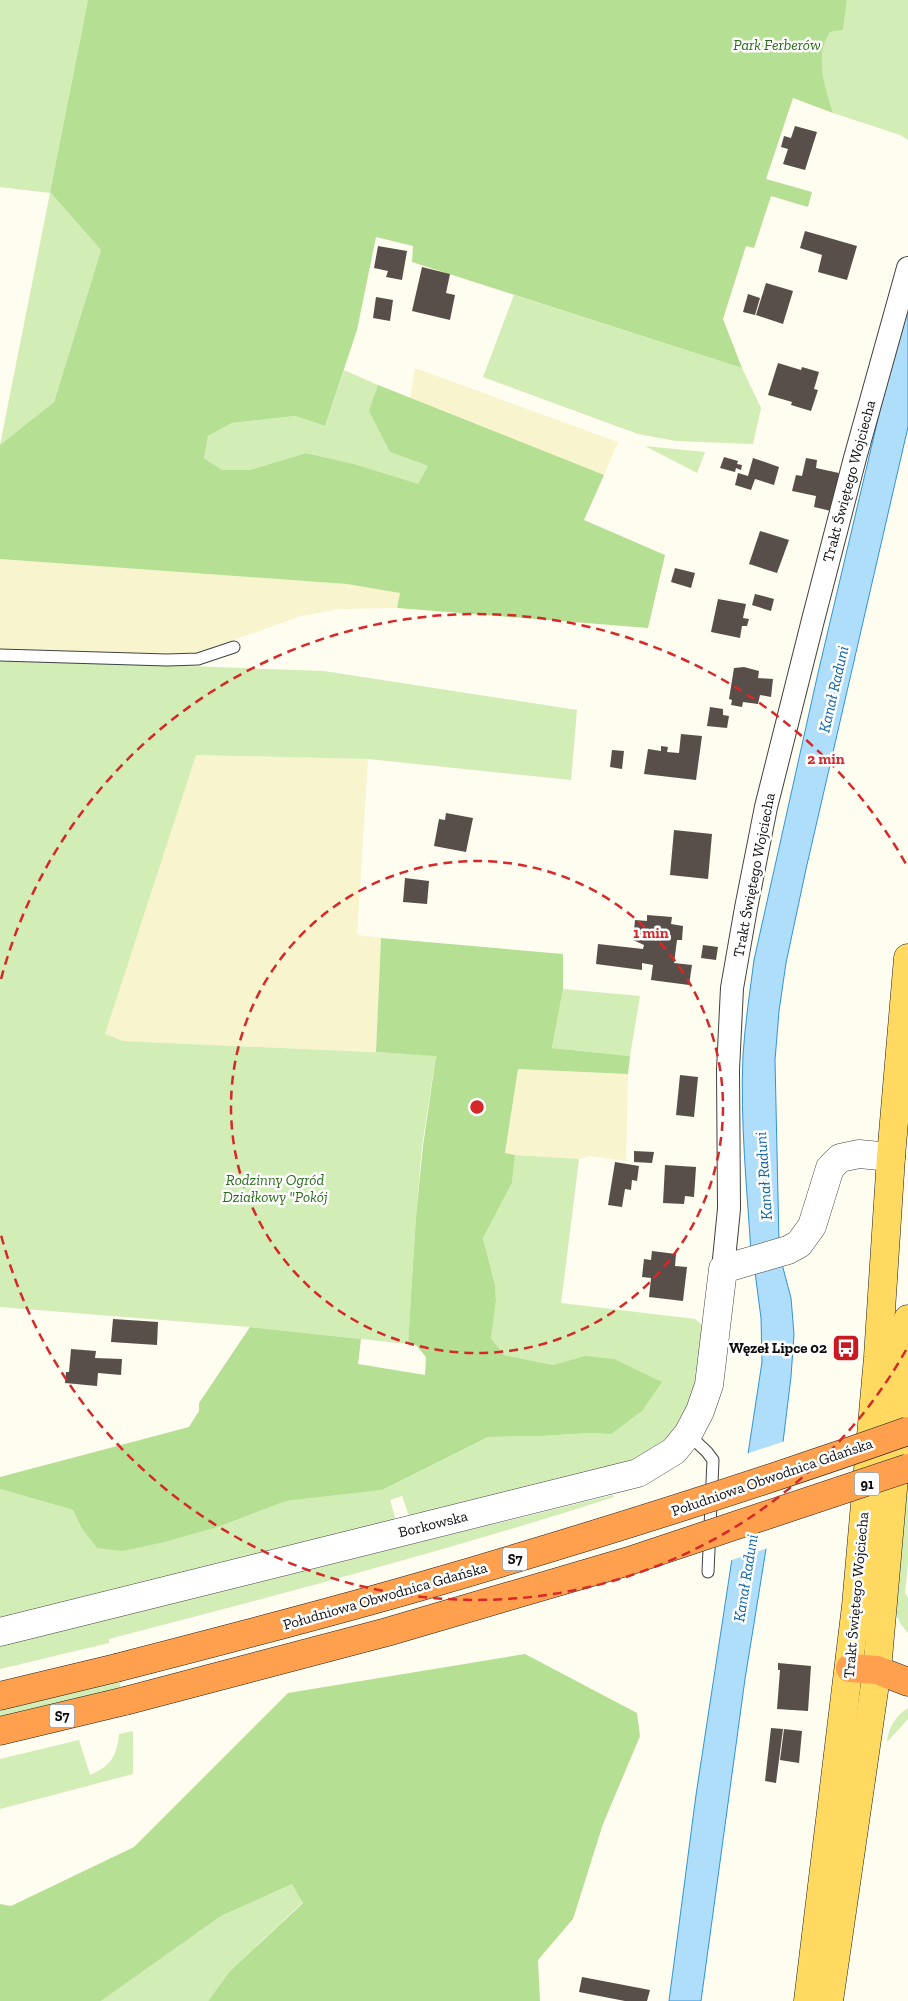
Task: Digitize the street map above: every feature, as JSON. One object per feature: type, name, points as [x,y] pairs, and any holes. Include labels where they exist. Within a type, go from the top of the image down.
[{"type":"highway","name":"Południowa Obwodnica Gdańska","points":[[0,1696],[116,1668],[427,1585],[673,1510],[908,1431]]},
{"type":"highway","name":"S7","points":[[0,1731],[125,1701],[387,1632],[629,1560],[908,1468]]},
{"type":"highway","points":[[850,1668],[877,1670],[908,1664]]},
{"type":"highway","points":[[877,1670],[908,1682]]},
{"type":"main road","name":"Trakt Świętego Wojciecha","points":[[808,2001],[850,1668],[878,1356],[891,1157],[908,958]]},
{"type":"main road","name":"Trakt Świętego Wojciecha","points":[[829,2001],[877,1670],[908,1319]]},
{"type":"street","name":"Trakt Świętego Wojciecha","points":[[733,1267],[728,1209],[728,1070],[732,988],[746,908],[766,807],[810,629],[908,268]]},
{"type":"street","points":[[733,1267],[788,1250],[799,1244],[812,1226],[830,1168],[840,1158],[859,1154],[891,1157]]},
{"type":"street","name":"Borkowska","points":[[0,1632],[638,1473],[674,1451],[688,1434],[700,1412],[709,1385],[733,1267]]},
{"type":"lane","points":[[0,655],[167,660],[198,659],[234,647]]},
{"type":"lane","points":[[688,1434],[713,1460],[708,1572]]},
{"type":"shaded area","points":[[415,368],[618,442],[604,475],[410,399]]},
{"type":"shaded area","points":[[0,559],[347,584],[400,593],[397,608],[339,609],[301,616],[197,653],[165,656],[0,650]]},
{"type":"shaded area","points":[[195,755],[368,759],[357,935],[381,938],[376,1052],[123,1041],[104,1035]]},
{"type":"shaded area","points":[[518,1069],[628,1074],[626,1161],[590,1156],[579,1159],[505,1154]]},
{"type":"green space","points":[[0,0],[88,0],[50,192],[101,250],[54,402],[0,445],[50,193],[0,187]]},
{"type":"green space","name":"Park Ferberów","points":[[88,0],[847,0],[843,30],[830,32],[823,52],[822,72],[833,113],[793,98],[766,179],[812,192],[808,207],[771,196],[754,248],[746,246],[723,319],[742,368],[412,262],[413,246],[376,237],[357,330],[325,426],[295,416],[232,423],[208,436],[204,458],[222,470],[250,470],[306,453],[354,464],[418,484],[428,466],[390,452],[369,411],[378,385],[604,475],[584,520],[665,555],[648,628],[397,608],[400,593],[347,584],[0,559],[0,445],[54,402],[101,250],[50,192]]},
{"type":"green space","points":[[847,0],[908,0],[908,140],[900,135],[833,113],[822,72],[823,52],[830,32],[843,30]]},
{"type":"green space","points":[[514,295],[742,368],[761,408],[753,444],[676,441],[638,434],[483,377]]},
{"type":"green space","points":[[344,370],[378,385],[370,411],[390,452],[428,466],[418,485],[354,464],[306,453],[250,470],[222,470],[204,458],[208,436],[232,423],[295,416],[325,426]]},
{"type":"green space","points":[[645,446],[705,452],[697,473]]},
{"type":"green space","name":"Rodzinny Ogród Działkowy \"Pokój","points":[[0,659],[324,671],[577,710],[571,780],[368,759],[196,755],[105,1034],[123,1041],[436,1055],[422,1146],[408,1344],[250,1327],[0,1307]]},
{"type":"green space","points":[[381,938],[563,954],[563,989],[552,1048],[630,1056],[628,1074],[518,1069],[505,1153],[515,1155],[512,1183],[483,1238],[495,1285],[496,1301],[491,1338],[504,1355],[553,1365],[584,1356],[614,1359],[662,1382],[642,1411],[611,1434],[589,1433],[488,1437],[382,1490],[286,1501],[218,1527],[164,1542],[123,1551],[97,1548],[81,1527],[73,1510],[0,1489],[0,1477],[189,1427],[199,1411],[199,1403],[250,1327],[361,1339],[358,1364],[425,1375],[426,1357],[416,1345],[408,1344],[416,1216],[423,1146],[436,1056],[376,1052]]},
{"type":"green space","points":[[563,989],[640,996],[630,1056],[552,1048]]},
{"type":"green space","points":[[515,1155],[579,1159],[561,1303],[695,1319],[706,1328],[697,1385],[685,1415],[665,1442],[632,1461],[411,1521],[402,1496],[390,1500],[395,1517],[391,1525],[0,1621],[0,1489],[73,1510],[81,1527],[123,1551],[218,1527],[286,1501],[382,1490],[488,1437],[589,1433],[611,1434],[584,1356],[553,1365],[504,1355],[491,1338],[496,1301],[495,1285],[483,1238],[512,1183]]},
{"type":"green space","points":[[908,1440],[908,1562],[905,1593],[908,1598],[908,1633],[900,1623],[895,1612]]},
{"type":"green space","points":[[613,1495],[614,1497],[551,1517],[425,1554],[109,1639],[109,1643],[0,1669],[0,1645]]},
{"type":"green space","points":[[525,1654],[637,1713],[640,1736],[603,1824],[573,1919],[538,1960],[540,2001],[208,2001],[230,1971],[303,1903],[292,1884],[221,1916],[101,2001],[0,2001],[0,1904],[11,1906],[134,1847],[288,1693]]},
{"type":"green space","points":[[119,1680],[121,1688],[0,1718],[0,1709]]},
{"type":"green space","points":[[908,1708],[908,1719],[887,1742],[893,1722]]},
{"type":"green space","points":[[133,1731],[133,1774],[0,1809],[0,1759],[79,1740],[90,1775],[103,1768],[112,1759],[117,1748],[119,1734]]},
{"type":"green space","points":[[292,1884],[303,1902],[230,1971],[208,2001],[101,2001],[221,1916]]},
{"type":"water","name":"Kanał Raduni","points":[[908,305],[908,427],[806,869],[786,963],[779,1011],[775,1060],[779,1243],[751,1253],[744,1154],[742,1080],[745,1031],[754,960],[818,673],[895,347]]},
{"type":"water","name":"Kanał Raduni","points":[[782,1264],[791,1298],[794,1334],[791,1377],[782,1450],[745,1679],[701,2001],[669,2001],[696,1795],[762,1362],[761,1318],[755,1272]]},
{"type":"pier","points":[[785,1441],[768,1548],[729,1561],[746,1454]]},
{"type":"building","points":[[795,126],[817,132],[805,170],[783,164],[788,149],[781,147],[784,136],[791,138]]},
{"type":"building","points":[[805,231],[857,246],[847,280],[818,272],[822,255],[800,248]]},
{"type":"building","points":[[378,246],[407,251],[402,280],[386,277],[388,271],[374,268]]},
{"type":"building","points":[[422,267],[450,274],[446,293],[455,295],[450,320],[412,311]]},
{"type":"building","points":[[766,283],[793,291],[783,324],[756,315]]},
{"type":"building","points":[[748,294],[760,298],[755,315],[743,312]]},
{"type":"building","points":[[376,297],[393,300],[390,321],[373,318]]},
{"type":"building","points":[[778,363],[801,370],[802,367],[819,372],[814,389],[818,390],[811,411],[791,405],[792,402],[768,395]]},
{"type":"building","points":[[724,457],[738,461],[737,464],[742,465],[741,470],[736,468],[735,472],[720,468]]},
{"type":"building","points":[[753,458],[779,467],[774,485],[755,479],[751,490],[735,485],[738,473],[748,476]]},
{"type":"building","points":[[806,458],[817,460],[816,468],[839,473],[831,511],[814,507],[816,496],[792,491],[796,475],[802,476]]},
{"type":"building","points":[[760,531],[789,540],[777,573],[749,564]]},
{"type":"building","points":[[675,568],[695,573],[691,588],[671,582]]},
{"type":"building","points":[[755,594],[774,599],[771,611],[752,605]]},
{"type":"building","points":[[718,599],[746,604],[743,618],[749,619],[747,626],[742,626],[740,638],[711,632]]},
{"type":"building","points":[[744,667],[759,671],[758,678],[773,679],[771,697],[760,695],[758,704],[743,702],[742,707],[731,705],[732,700],[729,699],[734,668]]},
{"type":"building","points":[[710,707],[723,709],[723,715],[729,716],[727,728],[707,726]]},
{"type":"building","points":[[681,734],[702,736],[696,780],[644,774],[648,749],[661,751],[661,746],[668,747],[667,752],[679,753]]},
{"type":"building","points":[[612,750],[624,751],[622,769],[610,767]]},
{"type":"building","points":[[446,813],[473,818],[466,852],[434,846],[439,819],[445,820]]},
{"type":"building","points":[[674,830],[712,834],[708,879],[670,875]]},
{"type":"building","points":[[405,878],[429,881],[427,904],[403,902]]},
{"type":"building","points":[[647,915],[672,917],[671,924],[683,926],[682,940],[677,940],[674,963],[692,965],[689,985],[651,980],[653,965],[642,963],[642,970],[596,964],[598,944],[643,949],[644,945],[633,940],[635,920],[647,921]]},
{"type":"building","points":[[703,945],[718,947],[716,960],[701,958]]},
{"type":"building","points":[[680,1075],[698,1077],[694,1117],[676,1115]]},
{"type":"building","points":[[634,1151],[654,1152],[652,1163],[634,1162]]},
{"type":"building","points":[[615,1162],[639,1166],[637,1181],[632,1180],[631,1190],[625,1189],[622,1207],[608,1205]]},
{"type":"building","points":[[665,1165],[696,1167],[694,1197],[685,1196],[684,1204],[663,1203]]},
{"type":"building","points":[[652,1251],[676,1254],[675,1266],[687,1267],[683,1301],[649,1297],[651,1278],[642,1277],[644,1259],[651,1260]]},
{"type":"building","points":[[113,1319],[158,1322],[157,1345],[111,1342]]},
{"type":"building","points":[[71,1349],[96,1351],[95,1358],[122,1359],[121,1375],[98,1373],[97,1386],[65,1383],[66,1372],[69,1372]]},
{"type":"building","points":[[778,1663],[811,1666],[808,1711],[777,1709],[780,1670],[778,1670]]},
{"type":"building","points":[[771,1728],[783,1729],[776,1783],[765,1781]]},
{"type":"building","points":[[784,1729],[802,1731],[799,1763],[780,1760]]},
{"type":"building","points":[[582,1977],[650,1990],[647,2001],[625,2001],[579,1992]]},
{"type":"place","name":"Węzeł Lipce 02","points":[[846,1348]]}]
